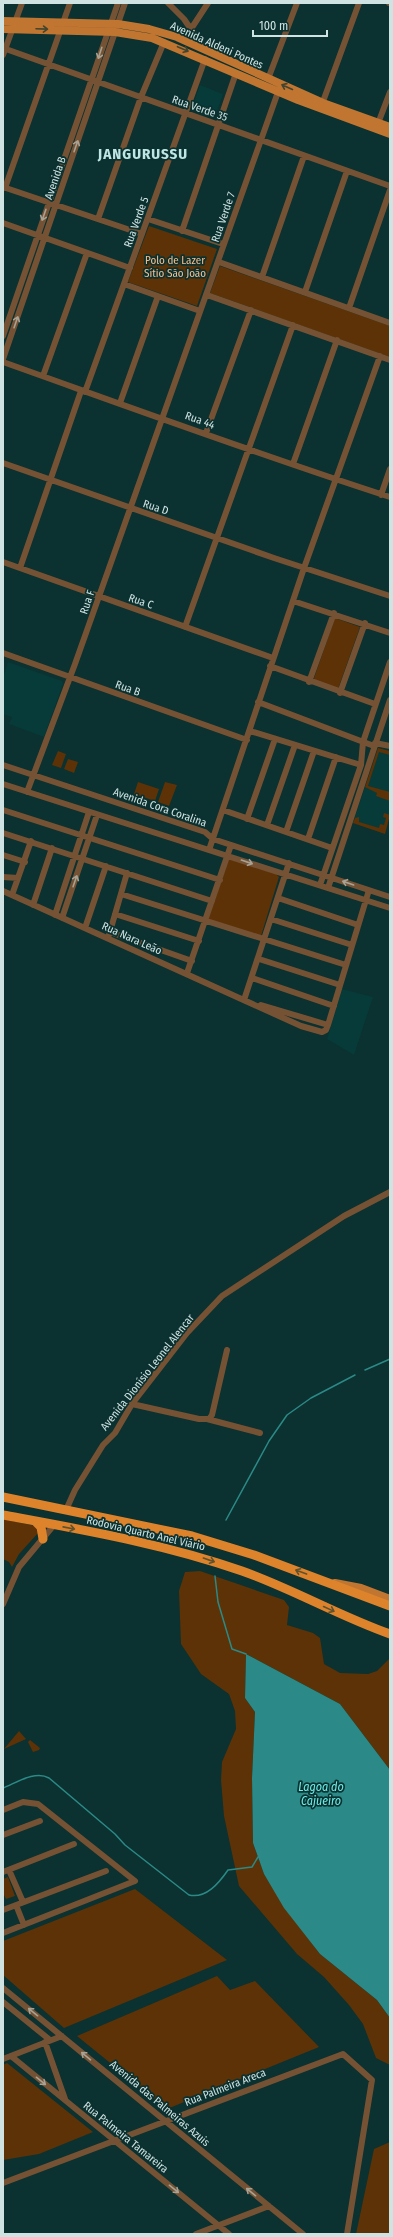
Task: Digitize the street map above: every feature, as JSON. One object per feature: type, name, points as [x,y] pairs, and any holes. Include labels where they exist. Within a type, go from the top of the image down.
[{"type":"highway","name":"Rodovia Quarto Anel Viário","points":[[3,1497],[116,1519],[199,1538],[254,1555],[390,1606]]},
{"type":"highway","points":[[7,1516],[15,1499]]},
{"type":"highway","name":"Rodovia Quarto Anel Viário","points":[[7,1516],[183,1552],[242,1571],[388,1632]]},
{"type":"highway","points":[[110,1536],[116,1519]]},
{"type":"highway","points":[[36,1522],[41,1527],[43,1539]]},
{"type":"main road","name":"Avenida Aldeni Pontes","points":[[3,21],[16,20],[61,26]]},
{"type":"main road","name":"Avenida Aldeni Pontes","points":[[3,29],[61,26],[162,32],[236,73],[278,92],[378,126],[390,134]]},
{"type":"main road","name":"Avenida Aldeni Pontes","points":[[113,28],[138,34],[205,55],[268,79],[321,106]]},
{"type":"main road","name":"Avenida Aldeni Pontes","points":[[378,126],[390,127]]},
{"type":"main road","points":[[323,1580],[360,1588],[390,1599]]},
{"type":"street","points":[[4,51],[22,3]]},
{"type":"street","points":[[70,3],[4,187],[142,234]]},
{"type":"street","name":"Avenida B","points":[[3,360],[98,82],[113,28],[118,3]]},
{"type":"street","name":"Avenida B","points":[[3,336],[91,80],[125,3]]},
{"type":"street","points":[[168,3],[191,28],[205,55]]},
{"type":"street","points":[[191,28],[208,3]]},
{"type":"street","points":[[268,79],[297,3]]},
{"type":"street","points":[[321,106],[359,3]]},
{"type":"street","points":[[98,219],[141,97],[164,42]]},
{"type":"street","name":"Rua Verde 35","points":[[4,51],[47,64],[347,172],[390,186]]},
{"type":"street","name":"Rua Verde 5","points":[[20,568],[49,480],[148,219],[205,55]]},
{"type":"street","points":[[182,231],[217,124],[236,73]]},
{"type":"street","name":"Rua Verde 7","points":[[163,418],[200,311],[207,295],[223,244],[278,92]]},
{"type":"street","points":[[378,126],[390,92]]},
{"type":"street","points":[[262,277],[304,156]]},
{"type":"street","points":[[305,292],[347,172]]},
{"type":"street","points":[[349,308],[390,190]]},
{"type":"street","points":[[148,219],[223,244]]},
{"type":"street","points":[[3,224],[37,234],[130,268]]},
{"type":"street","points":[[43,376],[87,253]]},
{"type":"street","points":[[218,262],[390,323]]},
{"type":"street","points":[[22,278],[30,280]]},
{"type":"street","points":[[124,284],[200,311]]},
{"type":"street","points":[[207,295],[390,360]]},
{"type":"street","points":[[120,403],[158,296]]},
{"type":"street","points":[[206,433],[251,310]]},
{"type":"street","points":[[185,627],[293,325]]},
{"type":"street","points":[[293,464],[336,340]]},
{"type":"street","points":[[209,850],[250,731],[270,666],[380,356]]},
{"type":"street","name":"Rua 44","points":[[3,360],[83,392],[120,403],[390,498]]},
{"type":"street","name":"Rua F","points":[[27,792],[35,776],[129,509],[163,418]]},
{"type":"street","name":"Rua D","points":[[3,463],[129,509],[390,596]]},
{"type":"street","points":[[381,495],[390,469]]},
{"type":"street","name":"Rua C","points":[[3,562],[273,658]]},
{"type":"street","points":[[293,601],[365,623],[390,633]]},
{"type":"street","points":[[309,682],[334,613]]},
{"type":"street","points":[[340,693],[365,623]]},
{"type":"street","name":"Rua B","points":[[3,653],[247,740]]},
{"type":"street","points":[[320,886],[361,765],[363,742],[390,662]]},
{"type":"street","points":[[270,666],[309,682],[375,704]]},
{"type":"street","points":[[328,888],[390,700]]},
{"type":"street","points":[[258,702],[363,742],[390,746]]},
{"type":"street","points":[[250,731],[361,765]]},
{"type":"street","points":[[247,819],[275,739]]},
{"type":"street","points":[[363,742],[368,752],[369,764]]},
{"type":"street","points":[[267,825],[294,745]]},
{"type":"street","points":[[286,832],[314,751]]},
{"type":"street","points":[[308,839],[336,757]]},
{"type":"street","name":"Avenida Cora Coralina","points":[[3,765],[205,832],[213,839],[390,897]]},
{"type":"street","points":[[3,784],[390,908]]},
{"type":"street","points":[[3,810],[220,880]]},
{"type":"street","points":[[223,810],[332,848]]},
{"type":"street","points":[[55,915],[89,812]]},
{"type":"street","points":[[62,918],[97,815]]},
{"type":"street","points":[[3,833],[212,901]]},
{"type":"street","points":[[12,895],[25,862],[31,841]]},
{"type":"street","points":[[187,973],[231,845]]},
{"type":"street","points":[[33,905],[52,848]]},
{"type":"street","points":[[3,855],[25,862]]},
{"type":"street","points":[[244,1000],[259,959],[289,863]]},
{"type":"street","points":[[85,928],[106,866]]},
{"type":"street","points":[[109,935],[127,873]]},
{"type":"street","points":[[3,877],[18,878]]},
{"type":"street","points":[[328,1025],[369,890]]},
{"type":"street","name":"Rua Nara Leão","points":[[3,891],[85,928],[192,961]]},
{"type":"street","points":[[121,894],[346,965]]},
{"type":"street","points":[[278,898],[358,925]]},
{"type":"street","points":[[115,914],[199,940]]},
{"type":"street","points":[[271,919],[352,945]]},
{"type":"street","name":"Rua Nara Leão","points":[[109,935],[244,1000],[309,1029],[325,1031],[328,1025],[278,1009],[253,1004]]},
{"type":"street","points":[[259,959],[340,985]]},
{"type":"street","points":[[252,978],[334,1006]]},
{"type":"street","name":"Avenida Dionísio Leonel Alencar","points":[[66,1510],[75,1490],[102,1445],[114,1433],[132,1404],[187,1333],[222,1296],[344,1216],[390,1192]]},
{"type":"street","points":[[207,1419],[212,1415],[227,1350]]},
{"type":"street","points":[[132,1404],[207,1419],[260,1433]]},
{"type":"street","points":[[3,1604],[19,1567],[54,1525]]},
{"type":"street","points":[[3,1810],[23,1802],[38,1804],[135,1881],[3,1933]]},
{"type":"street","points":[[3,1835],[40,1821]]},
{"type":"street","points":[[23,1902],[6,1871],[74,1844]]},
{"type":"street","points":[[4,1908],[16,1905],[106,1871]]},
{"type":"street","points":[[16,1905],[24,1925]]},
{"type":"street","name":"Avenida das Palmeiras Azuis","points":[[3,1988],[303,2234]]},
{"type":"street","points":[[3,2002],[48,2041],[65,2100]]},
{"type":"street","points":[[3,2059],[62,2036]]},
{"type":"street","name":"Rua Palmeira Areca","points":[[3,2183],[343,2054],[372,2080],[347,2234]]},
{"type":"street","name":"Rua Palmeira Tamareira","points":[[11,2056],[229,2234]]},
{"type":"street","points":[[196,2234],[269,2206]]},
{"type":"shaded area","points":[[200,85],[223,94],[215,117],[212,118],[193,111],[192,109]]},
{"type":"shaded area","points":[[8,662],[62,681],[63,684],[44,737],[9,724],[12,717],[3,714],[3,678]]},
{"type":"shaded area","points":[[378,748],[390,751],[390,815],[385,834],[353,823]]},
{"type":"shaded area","points":[[342,989],[373,997],[354,1055],[327,1039]]},
{"type":"green space","name":"Polo de Lazer Sítio São João","points":[[149,226],[217,249],[197,306],[128,282]]},
{"type":"green space","name":"Polo de Lazer Sítio São João","points":[[220,266],[390,326],[390,357],[210,293]]},
{"type":"green space","points":[[335,618],[360,627],[338,689],[315,681],[314,678]]},
{"type":"green space","points":[[378,748],[390,751],[390,755],[379,752],[368,786],[390,792],[390,801],[376,796],[377,793],[365,787]]},
{"type":"green space","points":[[58,751],[66,754],[61,768],[52,765]]},
{"type":"green space","points":[[68,759],[78,762],[74,773],[64,769]]},
{"type":"green space","points":[[138,782],[159,789],[155,801],[134,794]]},
{"type":"green space","points":[[165,782],[177,785],[169,806],[158,802]]},
{"type":"green space","points":[[384,813],[390,815],[385,834],[353,823],[355,818],[359,817],[359,822],[379,828],[380,824],[384,825],[386,818],[383,817]]},
{"type":"green space","points":[[229,859],[276,874],[279,877],[261,936],[208,920]]},
{"type":"green space","points":[[3,1519],[36,1526],[39,1532],[19,1554],[12,1567],[9,1562],[3,1559]]},
{"type":"green space","points":[[200,1571],[284,1600],[289,1607],[287,1625],[313,1633],[320,1638],[324,1664],[340,1673],[368,1674],[377,1671],[390,1658],[390,1770],[340,1704],[246,1654],[245,1698],[255,1712],[252,1778],[253,1843],[264,1874],[285,1908],[320,1954],[377,2000],[390,2018],[390,2065],[376,2058],[363,2024],[349,2005],[324,1977],[297,1954],[239,1886],[224,1816],[221,1780],[222,1762],[236,1729],[235,1711],[229,1694],[201,1674],[181,1644],[179,1591],[185,1572]]},
{"type":"green space","points":[[19,1731],[26,1739],[4,1749]]},
{"type":"green space","points":[[30,1740],[40,1748],[39,1750],[33,1752],[28,1742]]},
{"type":"green space","points":[[8,1877],[15,1896],[6,1899],[3,1893],[3,1879]]},
{"type":"green space","points":[[135,1889],[227,1960],[64,2028],[3,1975],[3,1941]]},
{"type":"green space","points":[[217,1976],[230,1990],[255,1981],[319,2047],[167,2109],[77,2036]]},
{"type":"green space","points":[[7,2063],[93,2132],[39,2154],[3,2160],[3,2065]]},
{"type":"green space","points":[[390,2142],[390,2234],[356,2234],[374,2149]]},
{"type":"water","name":"Lagoa do Cajueiro","points":[[246,1654],[340,1704],[390,1770],[390,2018],[377,2000],[320,1954],[284,1908],[264,1874],[253,1843],[252,1778],[255,1712],[245,1698]]},
{"type":"waterway","points":[[365,1370],[390,1359]]},
{"type":"waterway","points":[[226,1520],[269,1441],[287,1415],[311,1398],[355,1375]]},
{"type":"waterway","points":[[215,1576],[218,1602],[232,1649],[246,1654]]},
{"type":"waterway","points":[[3,1788],[32,1776],[38,1775],[49,1778],[115,1834],[125,1845],[189,1895],[201,1895],[212,1889],[228,1870],[252,1867],[258,1857]]},
{"type":"district","name":"JANGURUSSU","points":[[143,154]]}]
